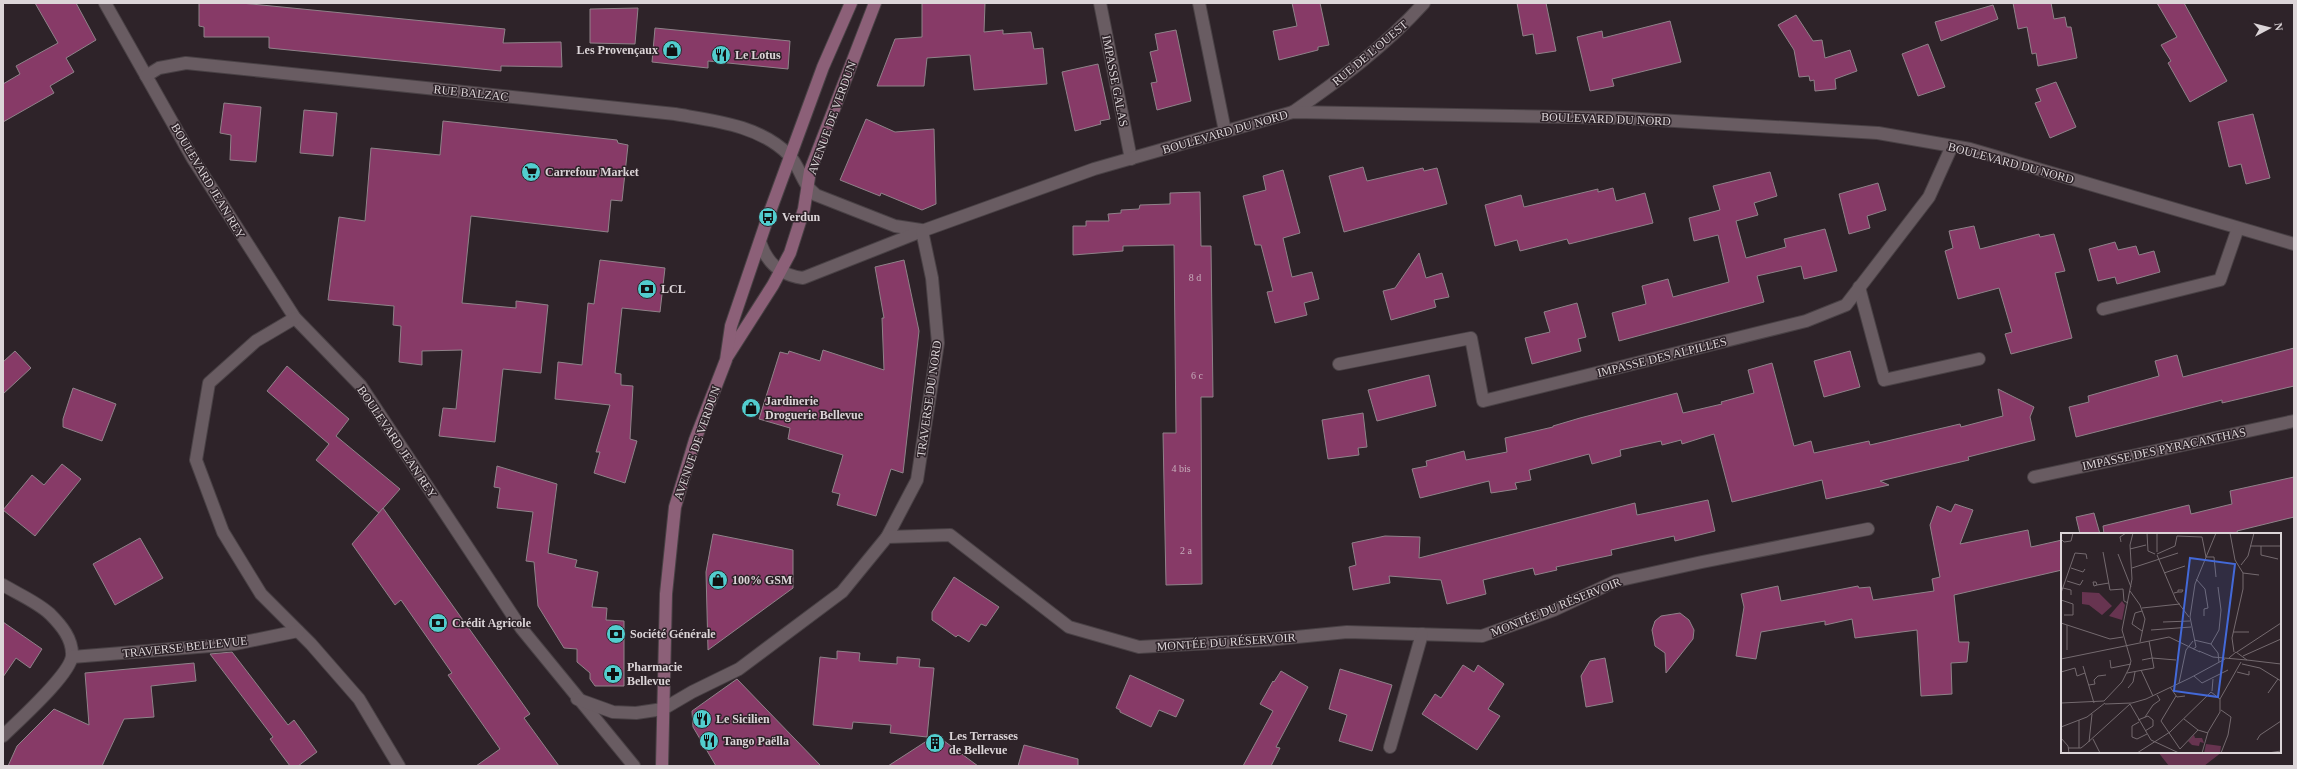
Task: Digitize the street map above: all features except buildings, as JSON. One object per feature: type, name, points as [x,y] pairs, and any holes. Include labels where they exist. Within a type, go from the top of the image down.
[{"type":"main road","name":"AVENUE DE VERDUN","points":[[726,360],[731,326],[789,156],[823,67],[852,3]]},
{"type":"main road","name":"AVENUE DE VERDUN","points":[[662,766],[666,594],[675,507],[695,440],[726,360],[780,271],[798,232],[810,171],[875,3]]},
{"type":"street","name":"BOULEVARD JEAN REY","points":[[105,3],[192,159],[295,318],[361,386],[521,628],[634,766]]},
{"type":"street","name":"IMPASSE GALAS","points":[[1100,3],[1131,158]]},
{"type":"street","points":[[1198,3],[1225,131]]},
{"type":"street","name":"RUE DE L'OUEST","points":[[1293,112],[1350,72],[1407,22],[1424,3]]},
{"type":"street","name":"RUE BALZAC","points":[[146,76],[159,68],[186,63],[675,114],[736,124],[773,142],[789,156]]},
{"type":"street","name":"BOULEVARD DU NORD","points":[[760,242],[769,262],[780,271],[790,276],[803,278],[922,231],[1094,169],[1293,112],[1624,118],[1878,133],[1970,149],[2294,244]]},
{"type":"street","name":"IMPASSE DES ALPILLES","points":[[1339,364],[1471,338],[1483,401],[1806,321],[1846,305],[1929,197],[1952,146]]},
{"type":"street","points":[[789,156],[807,188],[816,195],[895,226],[922,231]]},
{"type":"street","points":[[2103,309],[2220,280],[2238,228]]},
{"type":"street","name":"TRAVERSE DU NORD","points":[[887,537],[918,480],[938,343],[932,278],[922,231]]},
{"type":"street","points":[[1859,287],[1884,380],[1979,359]]},
{"type":"street","points":[[295,318],[256,341],[209,384],[196,460],[223,532],[261,594],[298,630],[359,699],[399,766]]},
{"type":"street","name":"IMPASSE DES PYRACANTHAS","points":[[2034,477],[2294,421]]},
{"type":"street","name":"MONTÉE DU RÉSERVOIR","points":[[887,537],[950,534],[1069,627],[1139,647],[1266,640],[1346,632],[1482,636],[1554,610],[1616,581],[1702,562],[1868,529]]},
{"type":"street","points":[[663,709],[692,692],[739,669],[836,596],[887,537]]},
{"type":"street","points":[[3,585],[48,613],[64,629],[71,643],[72,657],[64,674],[3,736]]},
{"type":"street","name":"TRAVERSE BELLEVUE","points":[[72,657],[235,644],[298,630]]},
{"type":"street","points":[[1390,747],[1422,634]]},
{"type":"street","name":"BOULEVARD JEAN REY","points":[[577,698],[612,712],[636,713],[663,709]]},
{"type":"shaded area","points":[[2159,753],[2221,753],[2204,766],[2169,766]]},
{"type":"place","name":"Les Provençaux","points":[[672,50]]},
{"type":"place","name":"Le Lotus","points":[[721,55]]},
{"type":"place","name":"Carrefour Market","points":[[531,172]]},
{"type":"place","name":"Verdun","points":[[768,217]]},
{"type":"place","name":"LCL","points":[[647,289]]},
{"type":"place","name":"Jardinerie Droguerie Bellevue","points":[[751,408]]},
{"type":"place","name":"100% GSM","points":[[718,580]]},
{"type":"place","name":"Crédit Agricole","points":[[438,623]]},
{"type":"place","name":"Société Générale","points":[[616,634]]},
{"type":"place","name":"Pharmacie Bellevue","points":[[613,674]]},
{"type":"place","name":"Le Sicilien","points":[[702,719]]},
{"type":"place","name":"Tango Paëlla","points":[[709,741]]},
{"type":"place","name":"Les Terrasses de Bellevue","points":[[935,743]]}]
